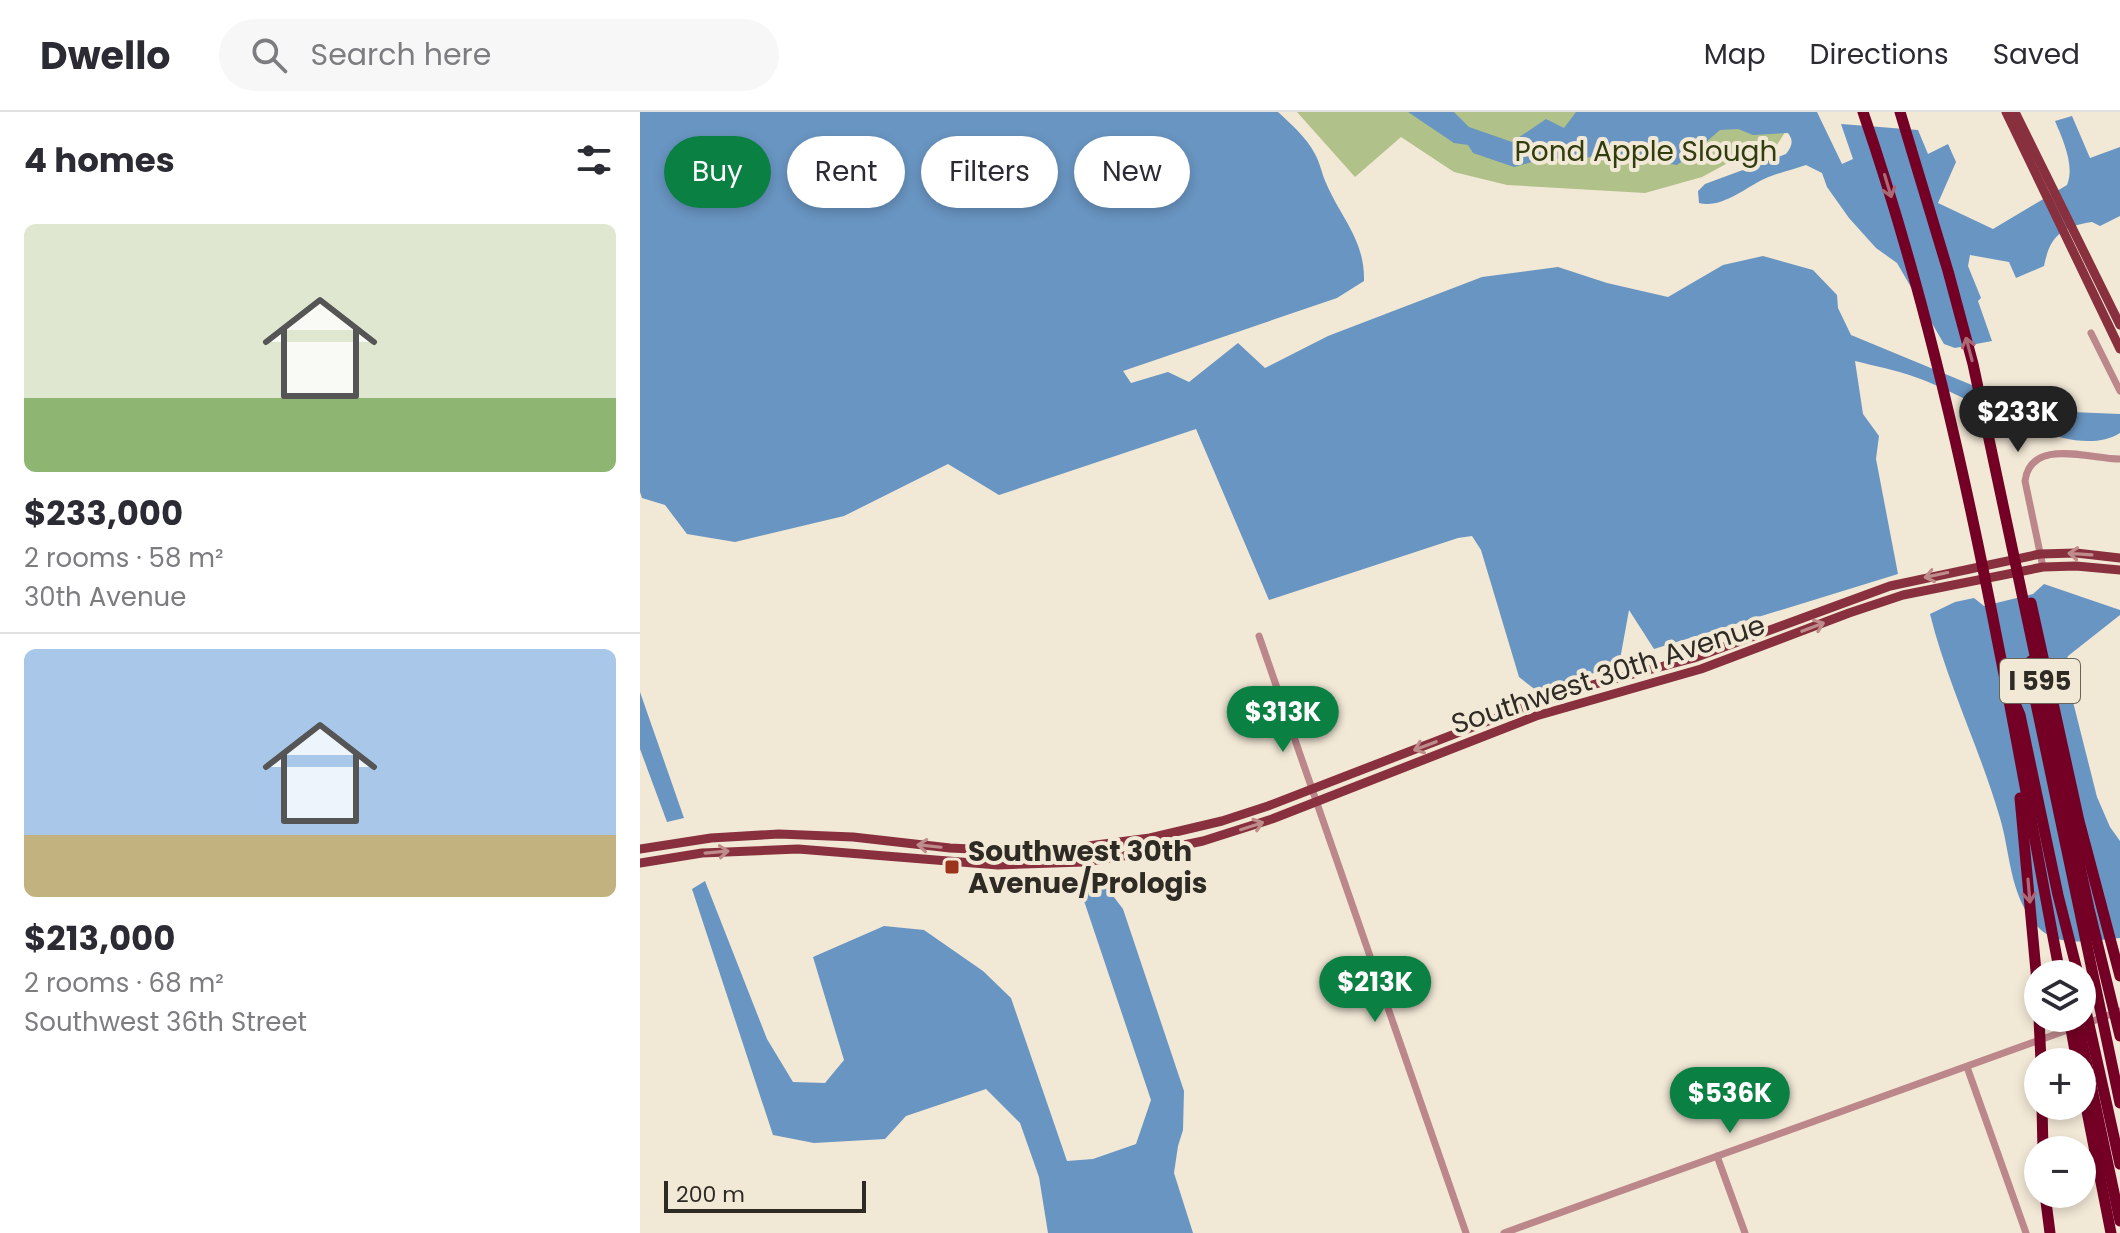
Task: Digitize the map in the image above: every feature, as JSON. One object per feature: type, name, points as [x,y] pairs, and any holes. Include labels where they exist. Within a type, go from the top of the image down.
[{"type":"highway","name":"I 595","points":[[1863,112],[1914,271],[1942,377],[2057,960]]},
{"type":"highway","name":"I 595","points":[[1900,112],[1948,271],[1993,452],[2089,909],[2120,1036]]},
{"type":"highway","points":[[1993,452],[2039,638],[2079,821],[2120,976]]},
{"type":"highway","points":[[2033,649],[2030,675],[2120,1103]]},
{"type":"highway","points":[[2004,680],[2020,715],[2074,960]]},
{"type":"highway","points":[[2014,730],[2035,960]]},
{"type":"highway","points":[[2058,895],[2065,960]]},
{"type":"highway","points":[[2096,1095],[2120,1164]]},
{"type":"highway","points":[[2096,1115],[2120,1221]]},
{"type":"highway","points":[[2089,1120],[2111,1233]]},
{"type":"highway","points":[[2047,1208],[2050,1233]]},
{"type":"main road","points":[[2006,112],[2120,325]]},
{"type":"main road","points":[[2015,112],[2043,178]]},
{"type":"main road","points":[[2075,243],[2120,349]]},
{"type":"main road","name":"Southwest 30th Avenue","points":[[640,849],[711,838],[779,834],[853,837],[993,850],[1065,849],[1121,843],[1196,828],[1244,814],[1564,693],[1718,650],[1866,593],[1937,574],[2040,554],[2076,553],[2120,558]]},
{"type":"main road","name":"Southwest 30th Avenue","points":[[640,863],[702,853],[798,849],[1010,865],[1084,862],[1144,853],[1203,841],[1316,803],[1571,704],[1712,666],[1872,604],[1920,590],[2043,567],[2120,570]]},
{"type":"main road","points":[[1489,720],[1494,732]]},
{"type":"street","points":[[2091,333],[2120,391]]},
{"type":"street","points":[[2043,567],[2025,481],[2027,468],[2039,456],[2056,453],[2120,459]]},
{"type":"street","points":[[1259,636],[1466,1233]]},
{"type":"street","points":[[1504,1233],[2120,1011]]},
{"type":"street","points":[[1967,1067],[2026,1233]]},
{"type":"street","points":[[1717,1156],[1745,1233]]},
{"type":"green space","name":"Pond Apple Slough","points":[[1297,112],[1798,112],[1773,151],[1748,152],[1702,177],[1645,193],[1507,185],[1454,172],[1401,137],[1355,177]]},
{"type":"water","points":[[640,112],[1278,112],[1315,154],[1361,253],[1364,281],[1337,298],[1123,371],[1131,383],[1168,372],[1189,382],[1238,343],[1265,368],[1328,336],[1482,277],[1558,267],[1607,283],[1668,297],[1723,265],[1763,256],[1813,270],[1837,295],[1838,308],[1851,335],[2025,407],[2120,414],[2120,433],[2099,440],[2073,440],[2017,423],[1915,377],[1855,361],[1863,414],[1879,436],[1876,459],[1898,574],[1654,649],[1629,610],[1619,665],[1537,691],[1519,677],[1481,550],[1472,536],[1269,600],[1196,429],[999,495],[948,464],[844,516],[735,542],[687,534],[665,505],[642,498]]},
{"type":"water","points":[[1408,112],[1454,112],[1469,127],[1512,142],[1546,119],[1564,128],[1576,112],[1817,112],[1842,164],[1853,159],[1841,124],[1918,130],[1928,154],[1948,144],[1956,162],[1938,203],[1993,229],[2067,185],[2069,161],[2055,121],[2072,116],[2090,158],[2120,147],[2120,216],[2100,226],[2092,222],[2065,230],[2054,240],[2044,266],[2016,278],[2009,262],[1970,255],[1968,266],[1981,298],[1978,301],[1992,341],[1955,348],[1944,344],[1897,263],[1876,248],[1849,218],[1827,187],[1822,173],[1806,165],[1764,179],[1733,197],[1716,203],[1699,203],[1698,191],[1705,184],[1786,154],[1792,144],[1788,133],[1753,135],[1738,129],[1720,130],[1706,142],[1702,159],[1691,154],[1677,165],[1603,153],[1583,159],[1543,159],[1514,167],[1473,153],[1468,145],[1454,143]]},
{"type":"water","points":[[2044,584],[2120,610],[2120,615],[2068,656],[2064,666],[2097,797],[2120,841],[2120,938],[2066,941],[2046,934],[2028,915],[2016,889],[1992,792],[1945,665],[1930,614],[1955,602],[1974,598],[1984,606],[2033,594]]},
{"type":"water","points":[[640,692],[684,818],[667,822],[640,749]]},
{"type":"water","points":[[705,881],[767,1039],[793,1082],[825,1083],[844,1060],[813,957],[884,926],[924,930],[983,971],[1011,998],[1067,1161],[1093,1159],[1136,1144],[1151,1100],[1078,883],[1104,884],[1123,909],[1184,1091],[1183,1130],[1174,1173],[1193,1233],[1048,1233],[1039,1177],[1020,1123],[986,1089],[906,1116],[885,1139],[814,1143],[773,1135],[692,889]]},
{"type":"place","name":"Southwest 30th Avenue/Prologis","points":[[952,867]]}]
